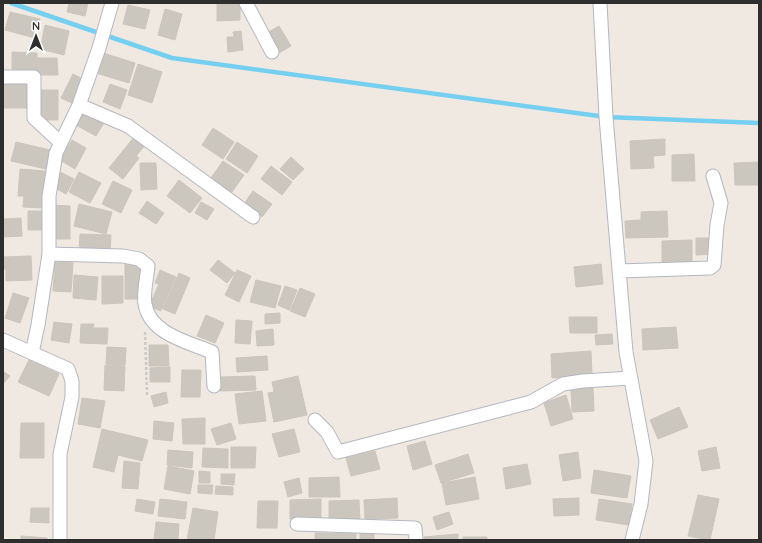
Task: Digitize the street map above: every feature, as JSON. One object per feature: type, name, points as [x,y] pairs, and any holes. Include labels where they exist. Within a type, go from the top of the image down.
[{"type":"street","points":[[32,353],[38,325],[48,254],[49,196],[56,153],[79,105],[99,48],[112,3]]},
{"type":"street","points":[[246,3],[272,52]]},
{"type":"street","points":[[600,3],[606,117],[626,352],[646,461],[641,504],[632,540]]},
{"type":"street","points":[[3,77],[34,77],[34,118],[61,144]]},
{"type":"street","points":[[79,105],[128,126],[253,217]]},
{"type":"street","points":[[619,271],[710,268],[714,265],[717,225],[721,203],[713,176]]},
{"type":"street","points":[[48,254],[123,256],[139,259],[148,266],[145,303],[150,319],[166,333],[212,352],[214,386]]},
{"type":"street","points":[[3,340],[68,369],[72,381],[72,396],[60,454],[60,540]]},
{"type":"street","points":[[315,420],[327,432],[338,452],[531,402],[563,384],[583,381],[631,378]]},
{"type":"street","points":[[297,524],[415,528],[416,540]]},
{"type":"path","points":[[147,395],[144,325],[148,314]]},
{"type":"building","points":[[69,3],[88,3],[85,16],[67,12]]},
{"type":"building","points":[[217,3],[240,3],[240,20],[217,21]]},
{"type":"building","points":[[128,5],[150,10],[145,29],[123,24]]},
{"type":"building","points":[[165,9],[182,14],[175,40],[158,35]]},
{"type":"building","points":[[10,12],[40,19],[35,38],[5,30]]},
{"type":"building","points":[[45,25],[69,31],[64,55],[40,49]]},
{"type":"building","points":[[279,26],[291,46],[277,54],[265,34]]},
{"type":"building","points":[[241,31],[243,50],[228,52],[227,37],[234,37],[233,32]]},
{"type":"building","points":[[12,52],[37,53],[37,72],[12,72]]},
{"type":"building","points":[[103,53],[135,63],[129,83],[96,73]]},
{"type":"building","points":[[37,58],[57,58],[58,75],[37,75]]},
{"type":"building","points":[[138,64],[162,72],[152,103],[128,95]]},
{"type":"building","points":[[73,74],[83,79],[72,103],[61,98]]},
{"type":"building","points":[[3,82],[29,82],[29,108],[3,108]]},
{"type":"building","points":[[110,84],[127,90],[120,109],[103,102]]},
{"type":"building","points":[[39,90],[58,90],[58,120],[39,120]]},
{"type":"building","points":[[84,110],[105,121],[96,136],[76,125]]},
{"type":"building","points":[[213,128],[234,142],[223,159],[202,145]]},
{"type":"building","points":[[135,136],[146,144],[136,156],[139,158],[123,179],[109,168]]},
{"type":"building","points":[[665,139],[665,155],[653,156],[654,168],[631,169],[630,141]]},
{"type":"building","points":[[72,140],[86,148],[75,169],[60,160]]},
{"type":"building","points":[[16,142],[50,150],[46,169],[11,161]]},
{"type":"building","points":[[237,142],[258,156],[247,173],[226,159]]},
{"type":"building","points":[[694,154],[695,181],[672,181],[672,155]]},
{"type":"building","points":[[291,157],[304,169],[293,180],[280,169]]},
{"type":"building","points":[[223,161],[244,175],[232,192],[211,178]]},
{"type":"building","points":[[759,162],[759,185],[735,185],[734,163]]},
{"type":"building","points":[[140,163],[156,163],[157,189],[141,190]]},
{"type":"building","points":[[271,166],[292,182],[282,195],[261,179]]},
{"type":"building","points":[[20,169],[45,171],[43,208],[23,207],[24,196],[18,196]]},
{"type":"building","points":[[60,172],[74,179],[66,194],[53,187]]},
{"type":"building","points":[[79,172],[101,183],[90,203],[69,192]]},
{"type":"building","points":[[179,180],[202,198],[190,213],[167,196]]},
{"type":"building","points":[[113,181],[132,190],[121,213],[102,204]]},
{"type":"building","points":[[253,191],[272,204],[262,217],[244,204]]},
{"type":"building","points":[[147,201],[164,213],[156,224],[139,213]]},
{"type":"building","points":[[201,202],[214,209],[207,220],[195,213]]},
{"type":"building","points":[[79,204],[112,212],[106,234],[74,226]]},
{"type":"building","points":[[52,205],[70,206],[70,239],[52,239]]},
{"type":"building","points":[[28,211],[43,211],[43,230],[28,230]]},
{"type":"building","points":[[667,211],[668,237],[626,238],[625,221],[641,220],[641,212]]},
{"type":"building","points":[[21,218],[22,236],[3,237],[3,219]]},
{"type":"building","points":[[80,234],[111,235],[110,253],[79,252]]},
{"type":"building","points":[[696,238],[712,238],[713,254],[696,255]]},
{"type":"building","points":[[692,240],[692,263],[662,264],[662,241]]},
{"type":"building","points":[[31,256],[32,280],[6,281],[6,269],[3,269],[3,257]]},
{"type":"building","points":[[218,260],[235,273],[227,283],[210,270]]},
{"type":"building","points":[[55,262],[73,263],[71,292],[53,291]]},
{"type":"building","points":[[125,263],[134,263],[140,270],[140,299],[125,299]]},
{"type":"building","points":[[601,264],[603,284],[576,287],[574,267]]},
{"type":"building","points":[[160,270],[176,277],[161,311],[149,306],[159,284],[155,283]]},
{"type":"building","points":[[237,270],[251,276],[239,302],[225,295]]},
{"type":"building","points":[[179,273],[190,278],[175,314],[163,309]]},
{"type":"building","points":[[74,275],[98,277],[96,300],[73,298]]},
{"type":"building","points":[[102,276],[123,276],[123,303],[102,304]]},
{"type":"building","points":[[256,280],[281,286],[275,308],[250,302]]},
{"type":"building","points":[[285,286],[297,290],[289,310],[278,305]]},
{"type":"building","points":[[300,288],[315,294],[305,317],[290,311]]},
{"type":"building","points":[[13,293],[29,298],[20,323],[5,318]]},
{"type":"building","points":[[280,313],[280,323],[265,324],[265,314]]},
{"type":"building","points":[[206,315],[224,323],[215,343],[197,336]]},
{"type":"building","points":[[569,317],[597,317],[597,333],[570,333]]},
{"type":"building","points":[[236,320],[252,321],[250,344],[235,343]]},
{"type":"building","points":[[54,322],[72,324],[69,343],[51,340]]},
{"type":"building","points":[[81,324],[94,324],[93,328],[108,328],[107,344],[80,343]]},
{"type":"building","points":[[676,327],[678,348],[643,350],[642,329]]},
{"type":"building","points":[[273,329],[274,345],[257,346],[256,331]]},
{"type":"building","points":[[612,334],[613,344],[596,345],[595,335]]},
{"type":"building","points":[[149,345],[168,345],[169,366],[149,366]]},
{"type":"building","points":[[107,347],[126,348],[125,365],[106,364]]},
{"type":"building","points":[[591,351],[592,375],[552,378],[551,354]]},
{"type":"building","points":[[267,356],[268,370],[237,372],[236,358]]},
{"type":"building","points":[[29,360],[59,374],[49,396],[18,382]]},
{"type":"building","points":[[105,365],[125,366],[124,391],[104,390]]},
{"type":"building","points":[[170,367],[170,382],[150,382],[150,368]]},
{"type":"building","points":[[182,370],[201,370],[200,397],[181,397]]},
{"type":"building","points":[[3,371],[10,376],[3,384]]},
{"type":"building","points":[[255,376],[256,390],[220,391],[220,377]]},
{"type":"building","points":[[298,376],[307,415],[274,422],[268,393],[274,392],[272,382]]},
{"type":"building","points":[[593,388],[594,411],[572,412],[571,389]]},
{"type":"building","points":[[262,391],[266,421],[239,424],[235,394]]},
{"type":"building","points":[[166,392],[168,403],[154,407],[151,396]]},
{"type":"building","points":[[566,395],[573,419],[551,426],[544,403]]},
{"type":"building","points":[[82,398],[105,401],[100,428],[78,424]]},
{"type":"building","points":[[679,407],[688,427],[658,439],[650,420]]},
{"type":"building","points":[[205,418],[205,444],[183,444],[182,419]]},
{"type":"building","points":[[154,421],[174,423],[172,441],[153,439]]},
{"type":"building","points":[[21,423],[44,423],[44,458],[20,458]]},
{"type":"building","points":[[231,423],[236,439],[217,445],[211,429]]},
{"type":"building","points":[[102,429],[148,440],[142,461],[118,455],[114,472],[93,467]]},
{"type":"building","points":[[294,429],[300,452],[279,457],[272,434]]},
{"type":"building","points":[[425,441],[432,464],[413,470],[407,446]]},
{"type":"building","points":[[231,447],[256,447],[255,468],[231,468]]},
{"type":"building","points":[[716,447],[720,468],[702,471],[698,451]]},
{"type":"building","points":[[203,448],[228,449],[228,468],[202,467]]},
{"type":"building","points":[[168,450],[193,452],[192,468],[167,465]]},
{"type":"building","points":[[375,451],[380,469],[351,476],[346,458]]},
{"type":"building","points":[[578,452],[581,478],[563,481],[559,455]]},
{"type":"building","points":[[468,454],[474,473],[441,483],[435,465]]},
{"type":"building","points":[[124,461],[140,463],[138,489],[122,488]]},
{"type":"building","points":[[527,464],[531,484],[506,489],[503,468]]},
{"type":"building","points":[[168,466],[194,471],[190,494],[164,489]]},
{"type":"building","points":[[594,470],[631,476],[627,498],[591,493]]},
{"type":"building","points":[[199,471],[210,472],[210,483],[199,483]]},
{"type":"building","points":[[221,474],[235,474],[234,485],[221,484]]},
{"type":"building","points":[[339,477],[340,497],[309,497],[309,478]]},
{"type":"building","points":[[475,477],[479,499],[446,505],[442,483]]},
{"type":"building","points":[[299,478],[302,493],[288,497],[284,482]]},
{"type":"building","points":[[198,485],[213,485],[212,494],[198,493]]},
{"type":"building","points":[[216,486],[233,487],[233,495],[215,494]]},
{"type":"building","points":[[698,495],[719,499],[710,540],[688,536]]},
{"type":"building","points":[[397,498],[398,518],[365,519],[364,500]]},
{"type":"building","points":[[579,498],[579,515],[554,516],[553,499]]},
{"type":"building","points":[[137,499],[155,502],[153,514],[135,511]]},
{"type":"building","points":[[160,499],[187,502],[185,519],[158,516]]},
{"type":"building","points":[[321,499],[321,519],[290,519],[290,500]]},
{"type":"building","points":[[599,499],[632,504],[629,525],[596,520]]},
{"type":"building","points":[[359,500],[360,521],[329,522],[329,501]]},
{"type":"building","points":[[258,501],[278,501],[277,528],[257,528]]},
{"type":"building","points":[[31,508],[49,508],[49,523],[30,522]]},
{"type":"building","points":[[193,508],[218,512],[214,540],[187,540]]},
{"type":"building","points":[[449,512],[453,524],[437,530],[433,517]]},
{"type":"building","points":[[156,522],[179,524],[178,540],[154,540]]},
{"type":"building","points":[[315,533],[356,534],[356,540],[315,540]]},
{"type":"building","points":[[360,533],[374,533],[374,540],[360,540]]},
{"type":"building","points":[[458,534],[458,540],[424,540],[424,537]]},
{"type":"building","points":[[21,536],[47,538],[47,540],[21,540]]},
{"type":"building","points":[[463,537],[487,537],[487,540],[463,540]]},
{"type":"waterway","points":[[11,3],[172,58],[606,117],[759,123]]}]
